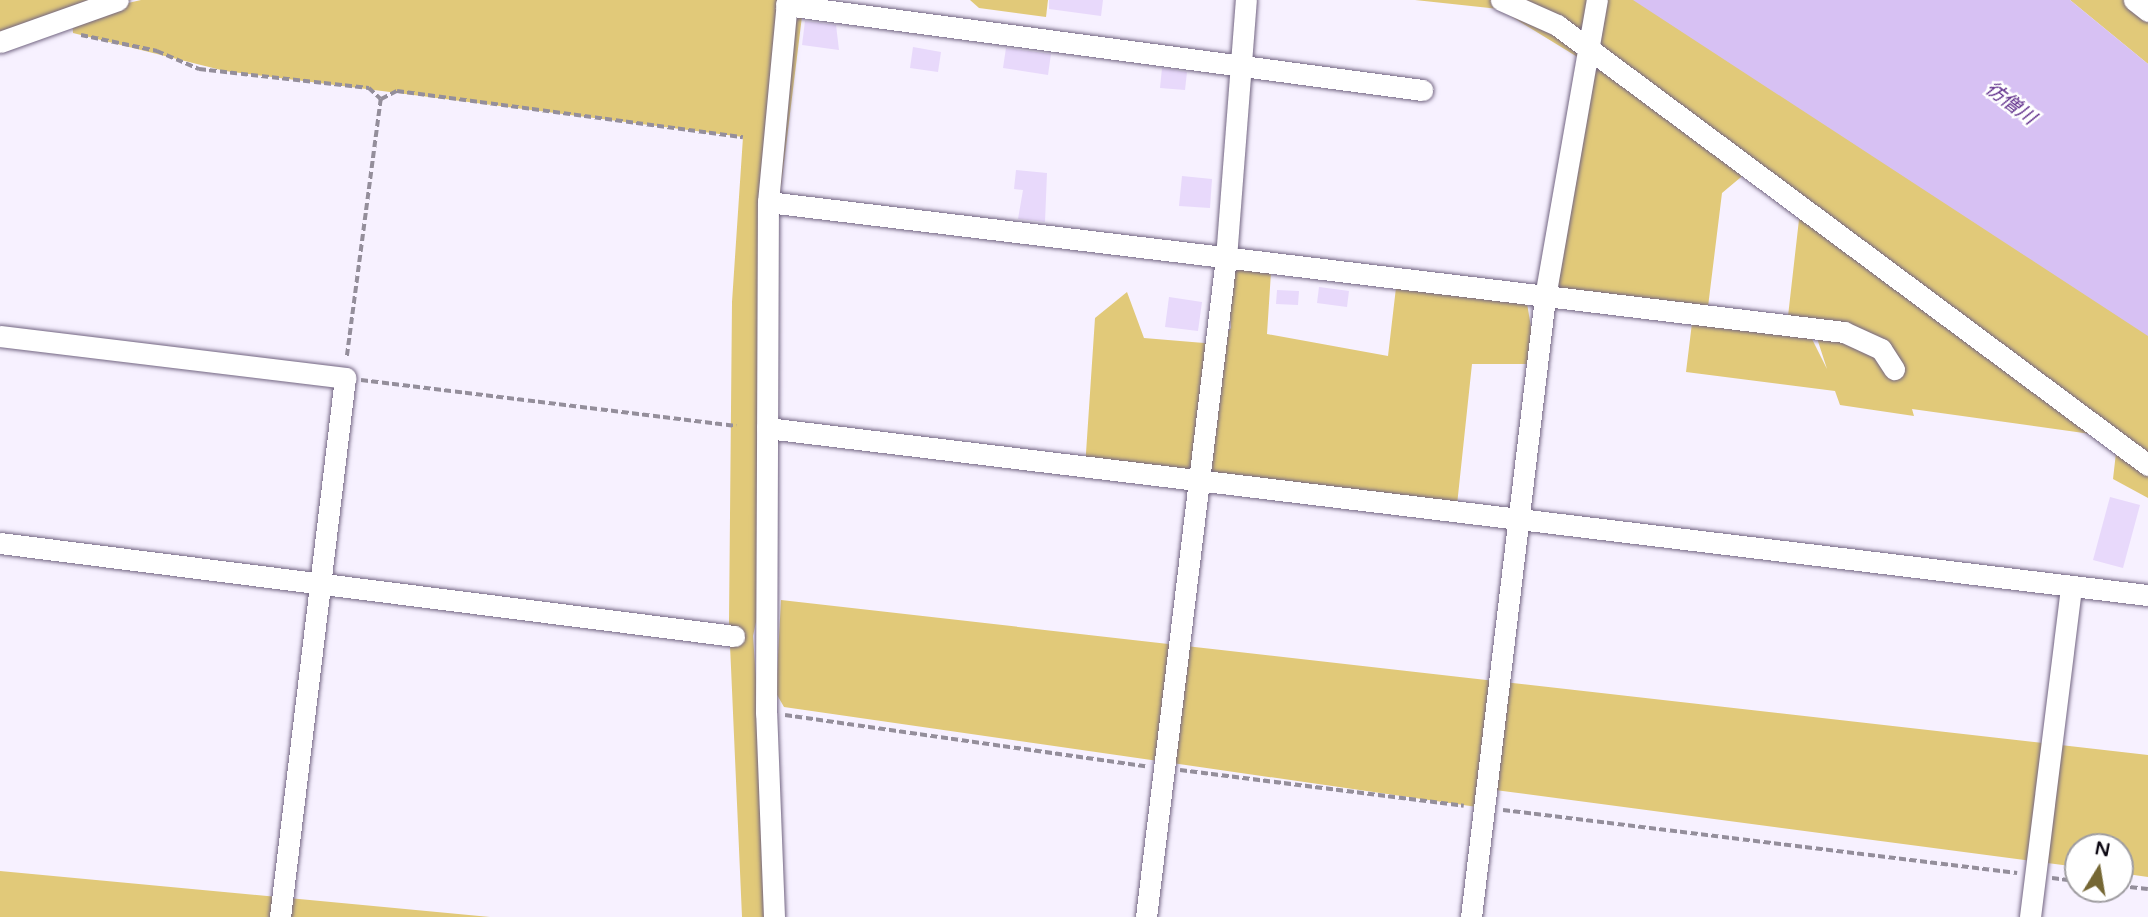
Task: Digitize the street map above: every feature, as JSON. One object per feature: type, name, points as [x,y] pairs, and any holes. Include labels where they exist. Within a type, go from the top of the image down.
[{"type":"street","points":[[0,42],[118,0]]},
{"type":"street","points":[[1146,917],[1201,482],[1226,258],[1246,0]]},
{"type":"street","points":[[1501,0],[1557,25],[1587,44],[1752,165],[2148,465]]},
{"type":"street","points":[[1471,917],[1545,298],[1587,44],[1597,0]]},
{"type":"street","points":[[2134,0],[2148,11]]},
{"type":"street","points":[[774,917],[766,713],[768,202],[786,3],[1241,68],[1422,90]]},
{"type":"street","points":[[768,202],[1545,298],[1844,332],[1881,349],[1894,369]]},
{"type":"street","points":[[0,336],[345,378],[280,917]]},
{"type":"street","points":[[767,428],[1519,522],[2148,595]]},
{"type":"street","points":[[0,543],[734,636]]},
{"type":"street","points":[[2030,917],[2071,587]]},
{"type":"path","points":[[73,33],[157,51],[199,69],[369,88],[382,99]]},
{"type":"path","points":[[382,99],[397,91],[743,137]]},
{"type":"path","points":[[382,99],[345,378],[736,426]]},
{"type":"path","points":[[766,713],[1165,768],[2064,879]]},
{"type":"shaded area","points":[[0,0],[131,0],[85,13],[141,0],[804,0],[767,300],[765,580],[753,636],[773,917],[742,917],[729,622],[732,302],[743,137],[225,71],[73,33],[72,17],[0,43]]},
{"type":"shaded area","points":[[970,0],[1048,0],[1046,17],[979,8]]},
{"type":"shaded area","points":[[1415,0],[1638,0],[2148,333],[2148,498],[2113,479],[2117,444],[2105,436],[1912,409],[1914,416],[1840,405],[1835,391],[1686,372],[1692,323],[1810,335],[1827,369],[1814,329],[1787,325],[1801,202],[1753,167],[1722,193],[1707,315],[1545,297],[1584,61],[1499,9]]},
{"type":"shaded area","points":[[2070,0],[2148,0],[2148,64]]},
{"type":"shaded area","points":[[1226,258],[1271,272],[1267,334],[1388,356],[1397,279],[1527,303],[1537,364],[1472,364],[1457,505],[1085,468],[1095,318],[1127,292],[1144,338],[1216,344],[1231,328]]},
{"type":"shaded area","points":[[781,600],[2148,755],[2148,877],[2134,875],[2134,833],[2064,833],[2064,865],[1495,790],[1484,808],[784,707],[776,693]]},
{"type":"shaded area","points":[[0,871],[490,917],[0,917]]},
{"type":"water","name":"彷僧川","points":[[1633,0],[2070,0],[2148,64],[2148,336]]},
{"type":"building","points":[[1049,0],[1103,0],[1101,16],[1049,9]]},
{"type":"building","points":[[805,21],[836,25],[839,50],[802,45]]},
{"type":"building","points":[[913,47],[941,52],[938,72],[910,68]]},
{"type":"building","points":[[1006,48],[1051,54],[1048,75],[1003,68]]},
{"type":"building","points":[[1162,68],[1187,72],[1185,90],[1160,88]]},
{"type":"building","points":[[1016,170],[1047,173],[1045,222],[1018,219],[1023,190],[1014,189]]},
{"type":"building","points":[[1182,176],[1212,179],[1210,208],[1179,206]]},
{"type":"building","points":[[1319,287],[1349,291],[1347,307],[1317,303]]},
{"type":"building","points":[[1277,290],[1299,291],[1298,305],[1276,304]]},
{"type":"building","points":[[1169,297],[1202,302],[1198,331],[1165,327]]},
{"type":"building","points":[[2110,497],[2140,505],[2123,568],[2093,560]]}]
